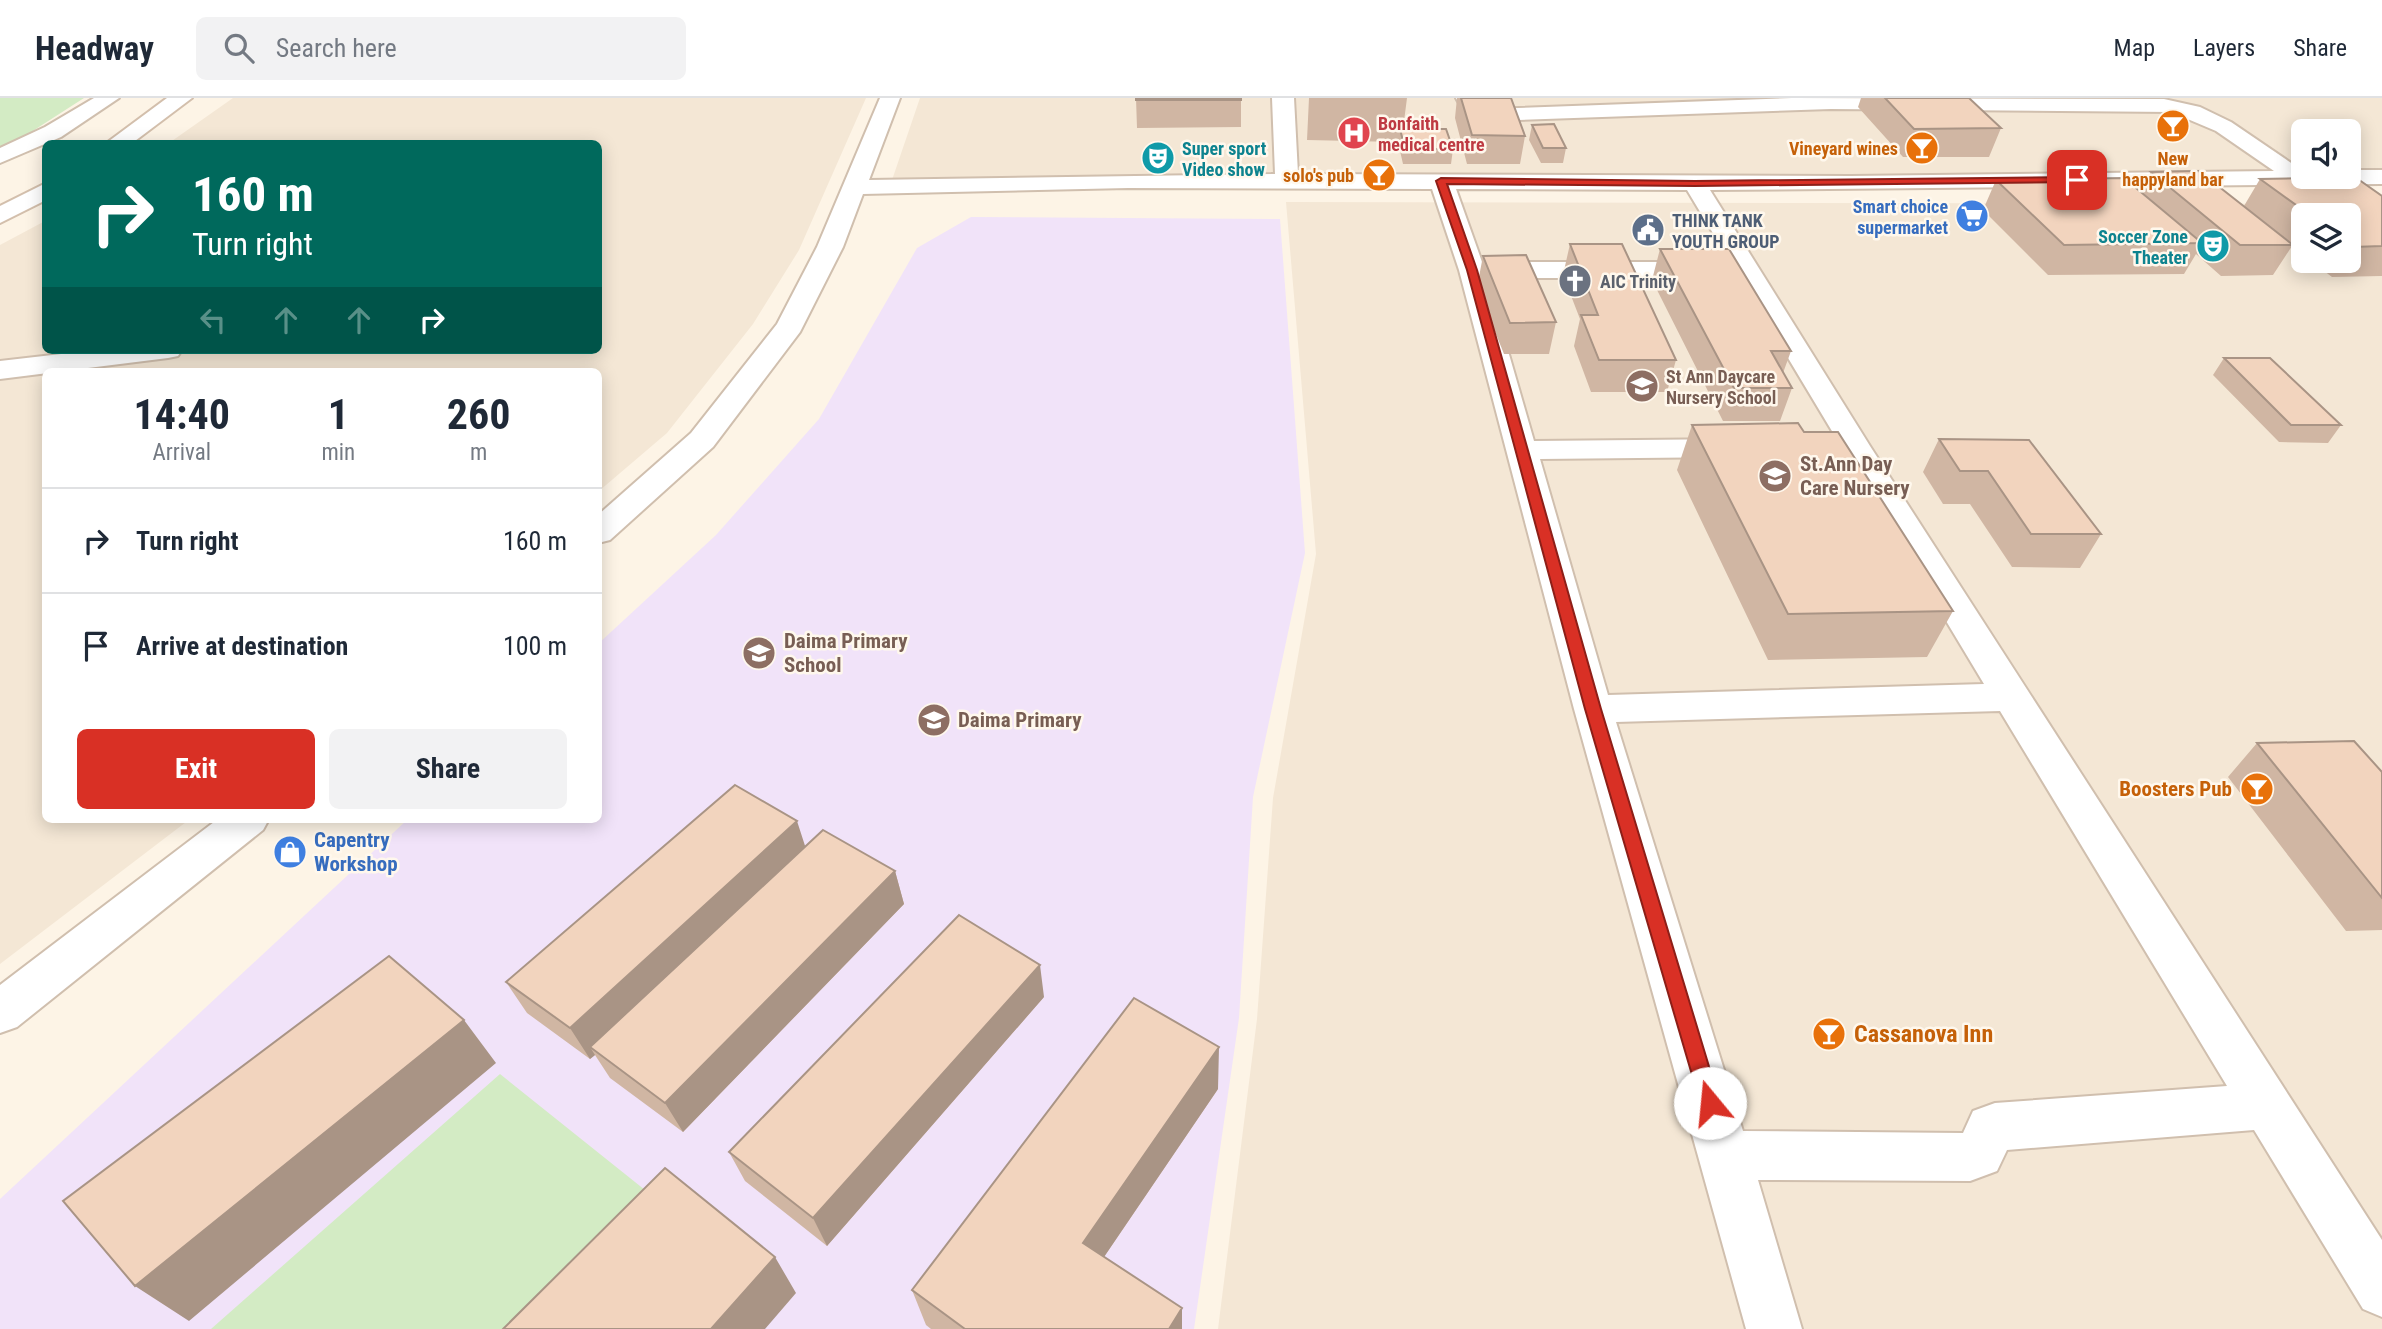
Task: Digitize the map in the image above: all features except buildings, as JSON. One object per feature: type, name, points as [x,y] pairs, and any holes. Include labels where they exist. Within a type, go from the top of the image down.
[{"type":"street","points":[[0,156],[53,132],[108,98]]},
{"type":"street","points":[[122,140],[181,98]]},
{"type":"street","points":[[602,529],[702,440],[790,326],[857,187],[890,98]]},
{"type":"street","points":[[1283,98],[1287,181]]},
{"type":"street","points":[[1466,98],[1474,111],[1488,115],[1831,103],[2124,101],[2173,106],[2201,116],[2281,165],[2291,174]]},
{"type":"street","points":[[857,187],[1287,181],[1695,184],[2291,177]]},
{"type":"street","points":[[2361,177],[2382,177]]},
{"type":"street","points":[[1441,181],[1472,270],[1593,709],[1774,1329]]},
{"type":"street","points":[[1695,184],[1750,270],[1841,446],[2011,697],[2382,1290]]},
{"type":"street","points":[[0,216],[42,192]]},
{"type":"street","points":[[1472,270],[1750,270]]},
{"type":"street","points":[[0,370],[134,354]]},
{"type":"street","points":[[1520,450],[1771,447]]},
{"type":"street","points":[[1593,709],[2011,697]]},
{"type":"street","points":[[0,1012],[243,823]]},
{"type":"street","points":[[1725,1155],[1970,1157],[1979,1154],[1991,1128],[1995,1127],[2268,1106]]},
{"type":"shaded area","points":[[233,98],[866,98],[799,250],[753,324],[667,433],[602,488],[602,368],[42,368],[42,823],[185,823],[0,964],[0,245],[42,223],[42,354],[602,354],[602,140],[173,140]]},
{"type":"shaded area","points":[[920,98],[2382,98],[2382,181],[2361,181],[2361,119],[2291,119],[2291,181],[892,180]]},
{"type":"shaded area","points":[[1286,202],[2291,204],[2291,273],[2361,273],[2361,204],[2382,204],[2382,1329],[1218,1329],[1257,1019],[1273,798],[1316,554]]},
{"type":"shaded area","name":"Daima Primary","points":[[971,217],[1280,219],[1305,553],[1253,797],[1239,1018],[1194,1329],[0,1329],[0,1199],[404,823],[602,823],[602,640],[716,535],[819,419],[917,248]]},
{"type":"green space","points":[[0,98],[84,98],[0,152]]},
{"type":"green space","points":[[500,1074],[660,1202],[538,1329],[211,1329]]},
{"type":"place","name":"New happyland bar","points":[[2173,126]]},
{"type":"place","name":"Bonfaith medical centre","points":[[1354,133]]},
{"type":"place","name":"Vineyard wines","points":[[1922,148]]},
{"type":"place","name":"Super sport Video show","points":[[1158,158]]},
{"type":"place","name":"solo's pub","points":[[1379,175]]},
{"type":"place","name":"Smart choice supermarket","points":[[1972,216]]},
{"type":"place","name":"THINK TANK YOUTH GROUP","points":[[1648,230]]},
{"type":"place","name":"Soccer Zone Theater","points":[[2213,246]]},
{"type":"place","name":"AIC Trinity","points":[[1575,281]]},
{"type":"place","name":"St Ann Daycare Nursery School","points":[[1642,386]]},
{"type":"place","name":"St.Ann Day Care Nursery","points":[[1775,476]]},
{"type":"place","name":"Daima Primary School","points":[[759,653]]},
{"type":"place","name":"Daima Primary","points":[[934,720]]},
{"type":"place","name":"Boosters Pub","points":[[2257,789]]},
{"type":"place","name":"Capentry Workshop","points":[[290,852]]},
{"type":"place","name":"Cassanova Inn","points":[[1829,1034]]},
{"type":"route","points":[[1710,1103],[1593,709],[1472,270],[1441,181],[1695,184],[2077,180]]}]
